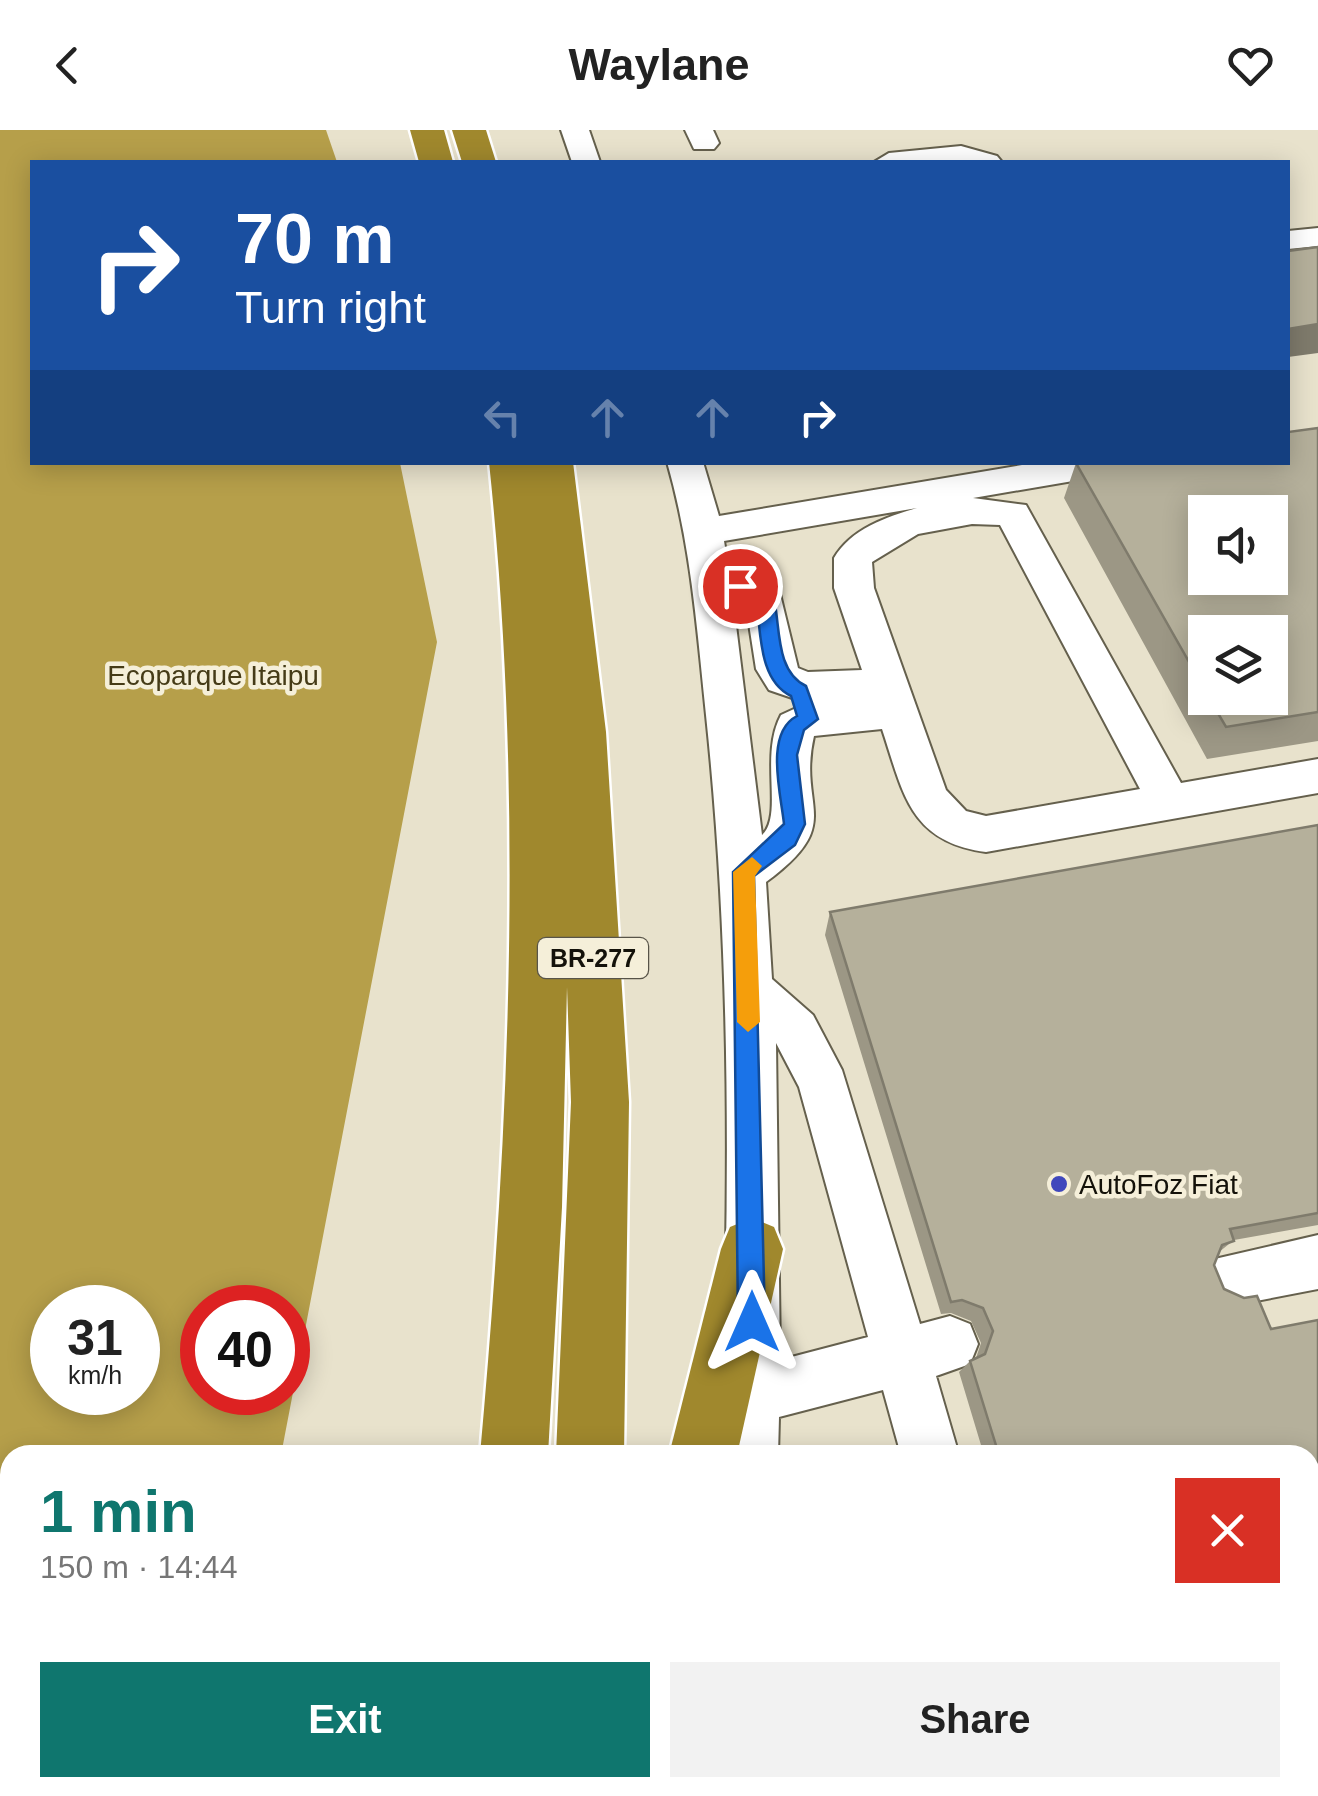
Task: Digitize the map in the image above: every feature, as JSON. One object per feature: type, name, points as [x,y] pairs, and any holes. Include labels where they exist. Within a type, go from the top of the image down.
[{"type":"highway","points":[[427,130],[435,160]]},
{"type":"highway","points":[[469,130],[477,160]]},
{"type":"highway","name":"BR-277","points":[[510,465],[533,694],[540,949],[528,1294],[515,1445]]},
{"type":"highway","name":"BR-277","points":[[552,465],[582,732],[600,1102],[590,1445]]},
{"type":"highway","points":[[705,1445],[752,1249]]},
{"type":"street","points":[[575,130],[585,160]]},
{"type":"street","points":[[910,160],[961,155],[980,160]]},
{"type":"street","points":[[1290,240],[1318,238]]},
{"type":"street","points":[[687,465],[710,582],[737,783],[744,872],[752,1249],[750,1445]]},
{"type":"street","points":[[702,532],[1096,465]]},
{"type":"street","points":[[1170,804],[1013,514],[957,515],[896,525],[870,538],[853,558],[854,588],[926,796],[942,821],[958,831],[986,834],[1170,804],[1318,776]]},
{"type":"street","points":[[710,582],[740,586],[766,604],[779,677],[804,705]]},
{"type":"street","points":[[804,705],[892,696]]},
{"type":"street","points":[[744,872],[787,839],[795,824],[787,755],[804,705]]},
{"type":"street","points":[[748,989],[783,1012],[807,1043],[838,1131],[926,1349],[930,1445]]},
{"type":"street","points":[[1225,1280],[1318,1262]]},
{"type":"street","points":[[752,1396],[926,1349]]},
{"type":"green space","name":"Ecoparque Itaipu","points":[[0,130],[326,130],[336,160],[30,160],[30,465],[400,465],[437,642],[310,1304],[310,1285],[180,1285],[180,1415],[289,1415],[283,1445],[0,1445]]},
{"type":"building","points":[[1318,247],[1318,324],[1290,329],[1290,251]]},
{"type":"building","points":[[1318,428],[1318,712],[1226,727],[1219,715],[1288,715],[1288,615],[1188,615],[1188,660],[1077,465],[1290,465],[1290,432]]},
{"type":"building","name":"AutoFoz Fiat","points":[[1318,825],[1318,1213],[1230,1229],[1234,1241],[1222,1245],[1214,1265],[1224,1289],[1244,1298],[1257,1296],[1271,1329],[1318,1320],[1318,1445],[996,1445],[970,1361],[985,1354],[993,1331],[983,1308],[962,1300],[951,1302],[830,912]]},
{"type":"slow traffic","points":[[748,1022],[744,872],[752,866]]},
{"type":"place","name":"AutoFoz Fiat","points":[[1059,1184]]},
{"type":"route","points":[[740,586],[757,594],[766,604],[779,677],[799,691],[808,719],[796,726],[790,736],[787,755],[795,824],[787,839],[744,872],[752,1322]]}]
